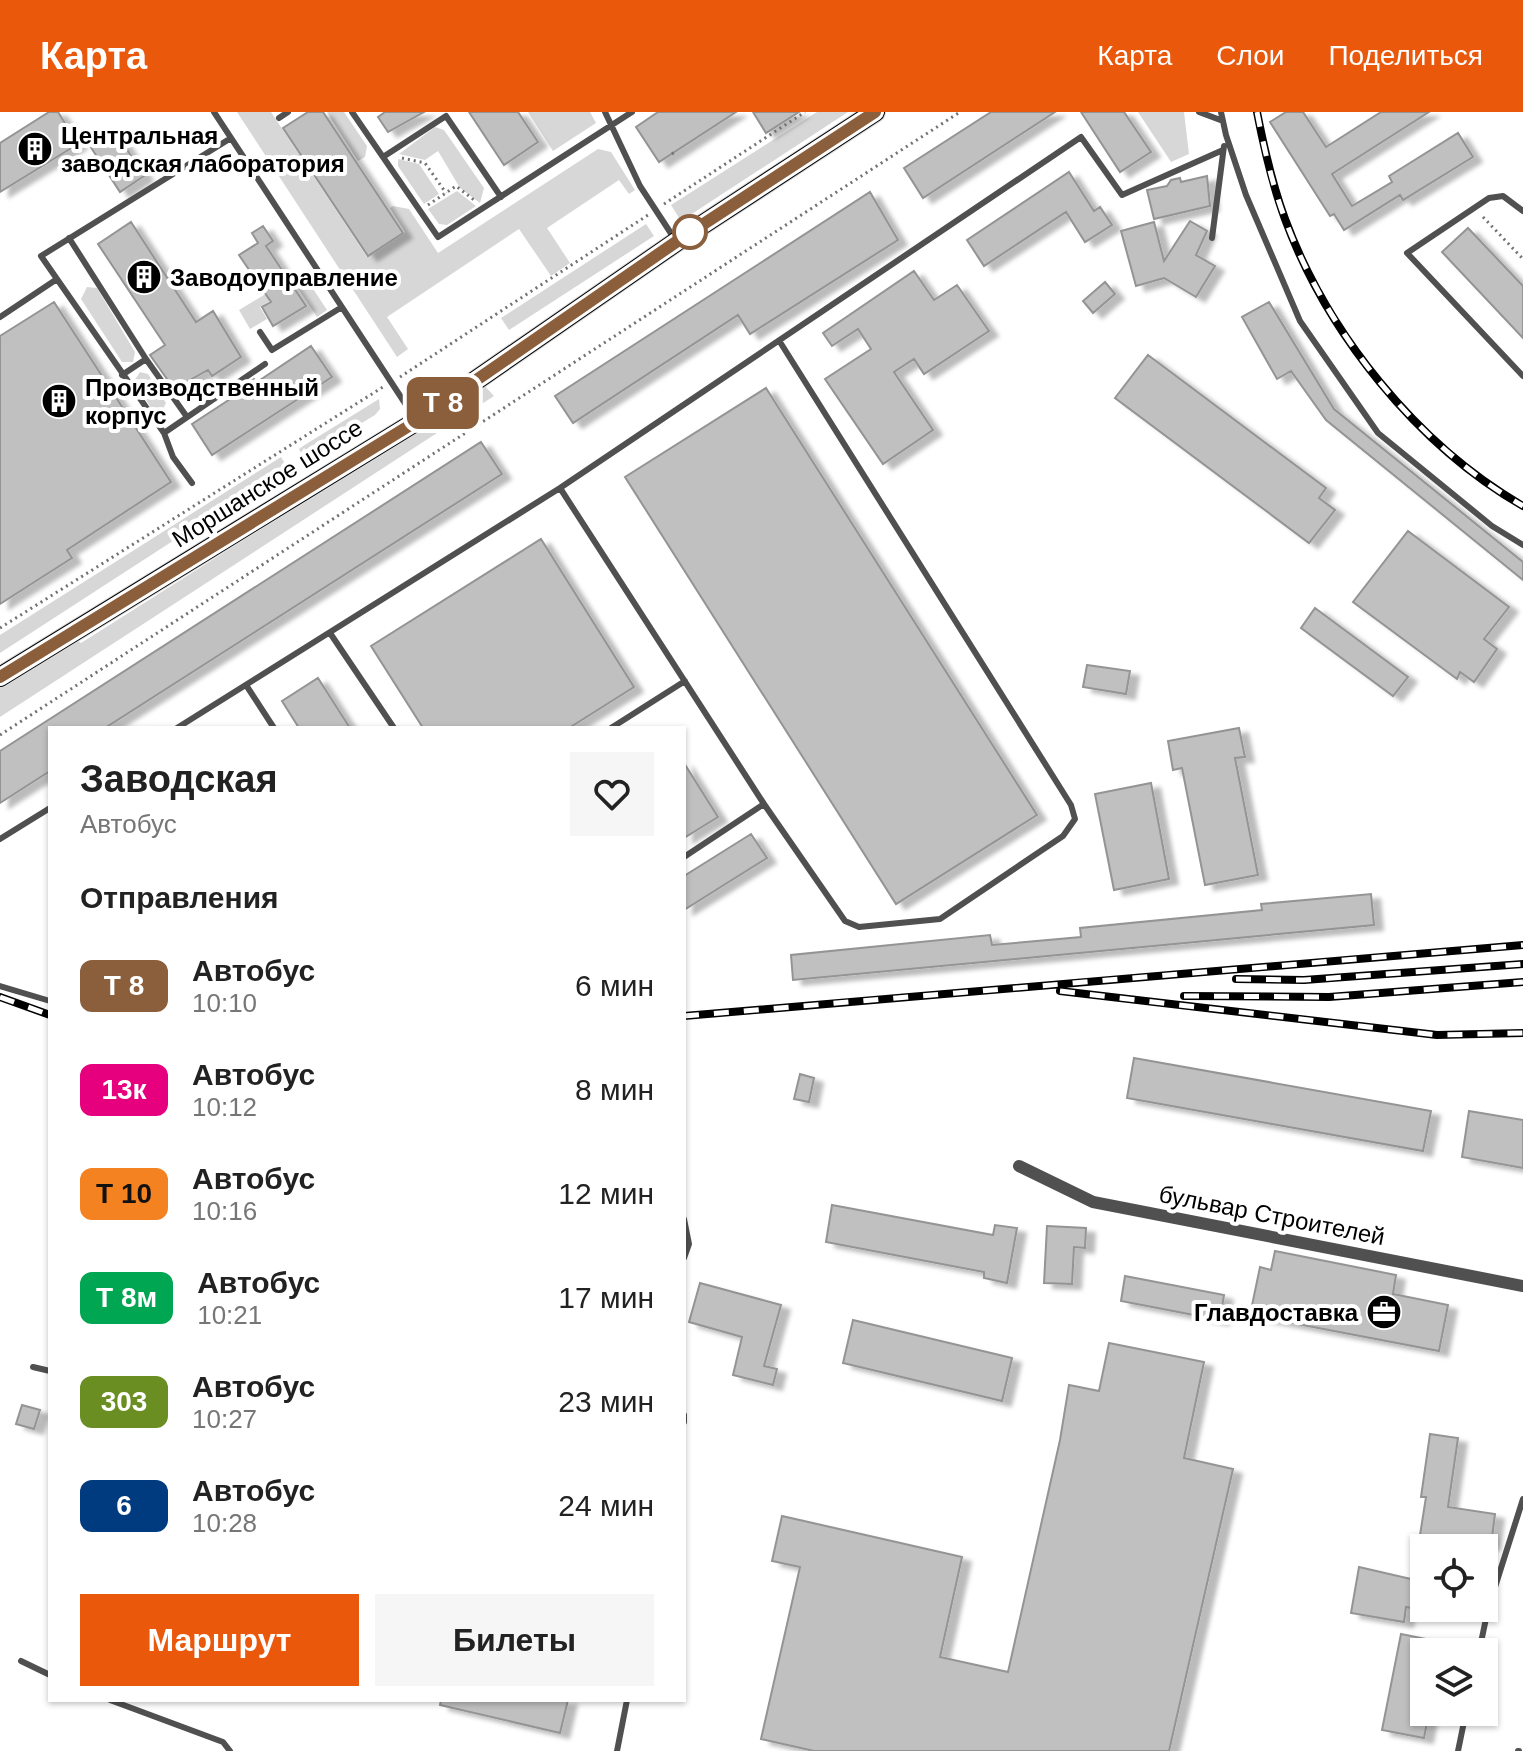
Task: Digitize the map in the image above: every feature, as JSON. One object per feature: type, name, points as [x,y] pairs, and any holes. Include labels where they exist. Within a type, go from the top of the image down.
[{"type":"main road","name":"Моршанское шоссе","points":[[0,677],[417,421],[676,242],[875,112]]},
{"type":"street","name":"бульвар Строителей","points":[[1019,1166],[1093,1202],[1523,1286]]},
{"type":"lane","points":[[214,112],[417,421]]},
{"type":"lane","points":[[279,118],[288,112]]},
{"type":"lane","points":[[352,112],[438,237],[632,112]]},
{"type":"lane","points":[[605,112],[640,186],[676,242]]},
{"type":"lane","points":[[1199,112],[1223,121]]},
{"type":"lane","points":[[1221,112],[1246,195],[1300,321],[1378,433],[1492,526],[1523,545]]},
{"type":"lane","points":[[385,156],[446,116],[501,197]]},
{"type":"lane","points":[[1212,238],[1226,135]]},
{"type":"lane","points":[[180,726],[560,488],[1081,137],[1122,195],[1223,150]]},
{"type":"lane","points":[[192,483],[173,457],[164,433],[41,256],[231,138]]},
{"type":"lane","points":[[1522,207],[1511,199],[1497,196],[1407,253],[1523,376]]},
{"type":"lane","points":[[69,238],[187,417]]},
{"type":"lane","points":[[0,317],[57,279]]},
{"type":"lane","points":[[260,332],[272,350],[342,307]]},
{"type":"lane","points":[[560,488],[764,804],[845,921],[859,927],[940,919],[1063,836],[1075,819],[1071,805],[780,342]]},
{"type":"lane","points":[[122,375],[146,359]]},
{"type":"lane","points":[[164,433],[265,364]]},
{"type":"lane","points":[[330,633],[393,726]]},
{"type":"lane","points":[[614,726],[685,681]]},
{"type":"lane","points":[[246,685],[273,726]]},
{"type":"lane","points":[[686,856],[764,804]]},
{"type":"lane","points":[[0,839],[48,809]]},
{"type":"lane","points":[[0,986],[48,1000]]},
{"type":"lane","points":[[686,1229],[689,1244],[686,1252]]},
{"type":"lane","points":[[33,1367],[48,1371]]},
{"type":"lane","points":[[1482,1638],[1523,1499]]},
{"type":"lane","points":[[21,1661],[48,1674]]},
{"type":"lane","points":[[115,1702],[223,1742],[230,1751]]},
{"type":"lane","points":[[617,1751],[627,1702]]},
{"type":"lane","points":[[1458,1751],[1463,1726]]},
{"type":"path","points":[[0,628],[392,382],[805,112]]},
{"type":"path","points":[[0,735],[960,112]]},
{"type":"path","points":[[385,156],[425,163],[446,193]]},
{"type":"path","points":[[420,211],[456,186],[484,208]]},
{"type":"path","points":[[1475,208],[1523,259]]},
{"type":"shaded area","points":[[237,112],[271,112],[367,257],[405,232],[390,208],[393,206],[409,209],[438,253],[598,149],[611,152],[635,190],[629,194],[619,180],[547,228],[570,263],[551,276],[519,229],[387,317],[408,349],[397,357]]},
{"type":"shaded area","points":[[327,112],[344,112],[367,146],[365,157],[358,161]]},
{"type":"shaded area","points":[[528,112],[590,112],[596,123],[553,151]]},
{"type":"shaded area","points":[[817,112],[848,112],[681,221],[671,205]]},
{"type":"shaded area","points":[[1138,112],[1184,112],[1189,154],[1171,162]]},
{"type":"shaded area","points":[[435,127],[444,130],[484,188],[480,203],[460,188],[438,151],[425,160],[399,154]]},
{"type":"shaded area","points":[[398,159],[419,164],[439,194],[424,204],[398,166]]},
{"type":"shaded area","points":[[457,191],[476,206],[447,225],[439,224],[428,209]]},
{"type":"shaded area","points":[[646,224],[654,236],[509,330],[501,318]]},
{"type":"shaded area","points":[[302,272],[327,310],[317,317],[296,285],[260,307],[267,319],[250,329],[239,310]]},
{"type":"shaded area","points":[[87,287],[97,288],[135,352],[133,362],[122,362],[81,299]]},
{"type":"shaded area","points":[[140,372],[148,374],[166,403],[161,413],[153,411],[134,381]]},
{"type":"shaded area","points":[[482,383],[494,396],[0,717],[0,687],[75,639],[81,643],[451,409]]},
{"type":"shaded area","points":[[379,399],[380,409],[375,415],[309,455],[304,448],[301,453],[299,449],[303,446]]},
{"type":"shaded area","points":[[281,457],[287,467],[0,653],[0,635]]},
{"type":"building","name":"Центральная заводская лаборатория","points":[[49,112],[58,112],[78,144],[0,192],[0,143]]},
{"type":"building","points":[[308,112],[323,112],[403,233],[368,256],[283,128]]},
{"type":"building","points":[[385,112],[424,112],[388,132],[378,117]]},
{"type":"building","points":[[469,112],[518,112],[538,142],[504,165]]},
{"type":"building","points":[[658,112],[736,112],[659,162],[636,127]]},
{"type":"building","points":[[753,112],[799,112],[766,133]]},
{"type":"building","points":[[991,112],[1055,112],[923,198],[904,168]]},
{"type":"building","points":[[1081,112],[1124,112],[1151,152],[1120,172]]},
{"type":"building","points":[[1286,112],[1303,112],[1326,147],[1381,112],[1429,112],[1332,174],[1352,206],[1392,182],[1389,176],[1458,133],[1473,157],[1403,200],[1400,195],[1344,230],[1334,214],[1330,216],[1270,122]]},
{"type":"building","points":[[114,129],[144,176],[120,192],[90,146]]},
{"type":"building","points":[[1069,172],[1094,211],[1100,207],[1112,225],[1085,242],[1066,212],[984,266],[967,240]]},
{"type":"building","points":[[1207,176],[1210,206],[1154,219],[1147,190],[1167,186],[1171,180],[1180,178],[1181,182]]},
{"type":"building","points":[[870,192],[898,240],[750,334],[738,315],[573,423],[555,396]]},
{"type":"building","points":[[1190,221],[1207,231],[1196,255],[1215,266],[1196,297],[1164,278],[1136,286],[1121,231],[1154,222],[1164,261]]},
{"type":"building","name":"Заводоуправление","points":[[131,222],[196,322],[213,311],[241,357],[212,376],[208,370],[174,389],[150,355],[165,345],[98,244]]},
{"type":"building","points":[[263,226],[273,241],[266,246],[306,306],[273,326],[262,307],[271,302],[239,255],[258,243],[252,233]]},
{"type":"building","points":[[1468,228],[1523,286],[1523,338],[1442,252]]},
{"type":"building","points":[[914,271],[934,300],[957,285],[989,331],[924,374],[914,359],[894,372],[933,430],[883,464],[825,379],[871,349],[858,329],[832,346],[823,333]]},
{"type":"building","points":[[1105,282],[1115,294],[1093,313],[1083,301]]},
{"type":"building","name":"Производственный корпус","points":[[54,302],[171,482],[67,550],[72,558],[0,604],[0,336]]},
{"type":"building","points":[[1269,302],[1334,409],[1523,562],[1523,580],[1326,420],[1291,371],[1277,379],[1242,317]]},
{"type":"building","points":[[311,346],[332,377],[212,455],[192,424],[247,388],[245,385],[254,379],[257,382]]},
{"type":"building","points":[[1148,355],[1326,488],[1319,498],[1335,510],[1309,543],[1115,398]]},
{"type":"building","points":[[766,388],[1037,815],[896,904],[625,477]]},
{"type":"building","points":[[481,442],[502,474],[108,726],[48,726],[48,772],[0,803],[0,751]]},
{"type":"building","points":[[1408,531],[1509,607],[1484,639],[1497,649],[1474,682],[1460,672],[1457,679],[1353,602]]},
{"type":"building","points":[[541,539],[634,687],[572,726],[422,726],[371,646]]},
{"type":"building","points":[[1315,608],[1408,677],[1393,696],[1301,628]]},
{"type":"building","points":[[1087,665],[1130,671],[1126,694],[1083,687]]},
{"type":"building","points":[[318,678],[349,726],[298,726],[282,701]]},
{"type":"building","points":[[1239,728],[1245,757],[1235,758],[1258,875],[1205,885],[1182,768],[1173,770],[1168,741]]},
{"type":"building","points":[[686,766],[718,817],[686,837]]},
{"type":"building","points":[[1151,783],[1169,879],[1114,890],[1095,794]]},
{"type":"building","points":[[751,834],[767,858],[686,909],[686,875]]},
{"type":"building","points":[[1371,894],[1374,925],[793,980],[791,955],[990,935],[992,945],[1081,937],[1080,928],[1262,910],[1261,904]]},
{"type":"building","points":[[1134,1058],[1431,1111],[1423,1151],[1127,1098]]},
{"type":"building","points":[[800,1074],[814,1078],[809,1102],[794,1099]]},
{"type":"building","points":[[1469,1111],[1523,1120],[1523,1168],[1462,1157]]},
{"type":"building","points":[[832,1205],[993,1235],[995,1225],[1017,1228],[1007,1283],[984,1278],[984,1272],[826,1242]]},
{"type":"building","points":[[1047,1226],[1086,1228],[1085,1248],[1074,1247],[1072,1284],[1044,1283]]},
{"type":"building","points":[[1275,1251],[1396,1275],[1393,1294],[1448,1305],[1439,1351],[1250,1315],[1260,1267],[1271,1270]]},
{"type":"building","points":[[1125,1276],[1224,1295],[1220,1320],[1121,1301]]},
{"type":"building","points":[[700,1283],[781,1305],[764,1366],[777,1369],[773,1385],[733,1375],[742,1337],[689,1322]]},
{"type":"building","points":[[853,1320],[1012,1358],[1002,1401],[843,1363]]},
{"type":"building","points":[[1109,1343],[1204,1362],[1184,1458],[1233,1469],[1169,1751],[814,1751],[761,1739],[800,1567],[772,1561],[782,1516],[962,1557],[940,1657],[1008,1672],[1060,1440],[1069,1385],[1099,1391]]},
{"type":"building","points":[[22,1405],[40,1410],[34,1429],[16,1424]]},
{"type":"building","points":[[1430,1434],[1458,1438],[1448,1507],[1495,1514],[1492,1534],[1420,1534],[1426,1497],[1421,1497]]},
{"type":"building","points":[[1359,1567],[1410,1579],[1410,1608],[1406,1607],[1404,1622],[1351,1613]]},
{"type":"building","points":[[1401,1634],[1421,1638],[1410,1638],[1410,1726],[1426,1726],[1424,1738],[1382,1730]]},
{"type":"building","points":[[441,1702],[568,1702],[560,1733],[440,1705]]},
{"type":"railway","points":[[1257,112],[1285,219],[1303,262],[1351,344],[1412,418],[1447,451],[1484,481],[1523,506]]},
{"type":"railway","points":[[686,1016],[1523,945]]},
{"type":"railway","points":[[1236,979],[1304,980],[1523,964]]},
{"type":"railway","points":[[1184,996],[1329,997],[1523,982]]},
{"type":"railway","points":[[1060,991],[1437,1035],[1523,1033]]},
{"type":"railway","points":[[0,997],[48,1014]]},
{"type":"bus line","points":[[0,677],[417,421],[676,242],[875,112]]},
{"type":"place","name":"Центральная заводская лаборатория","points":[[35,149]]},
{"type":"place","name":"Заводоуправление","points":[[144,277]]},
{"type":"place","name":"Производственный корпус","points":[[59,401]]},
{"type":"place","name":"Главдоставка","points":[[1384,1312]]}]
